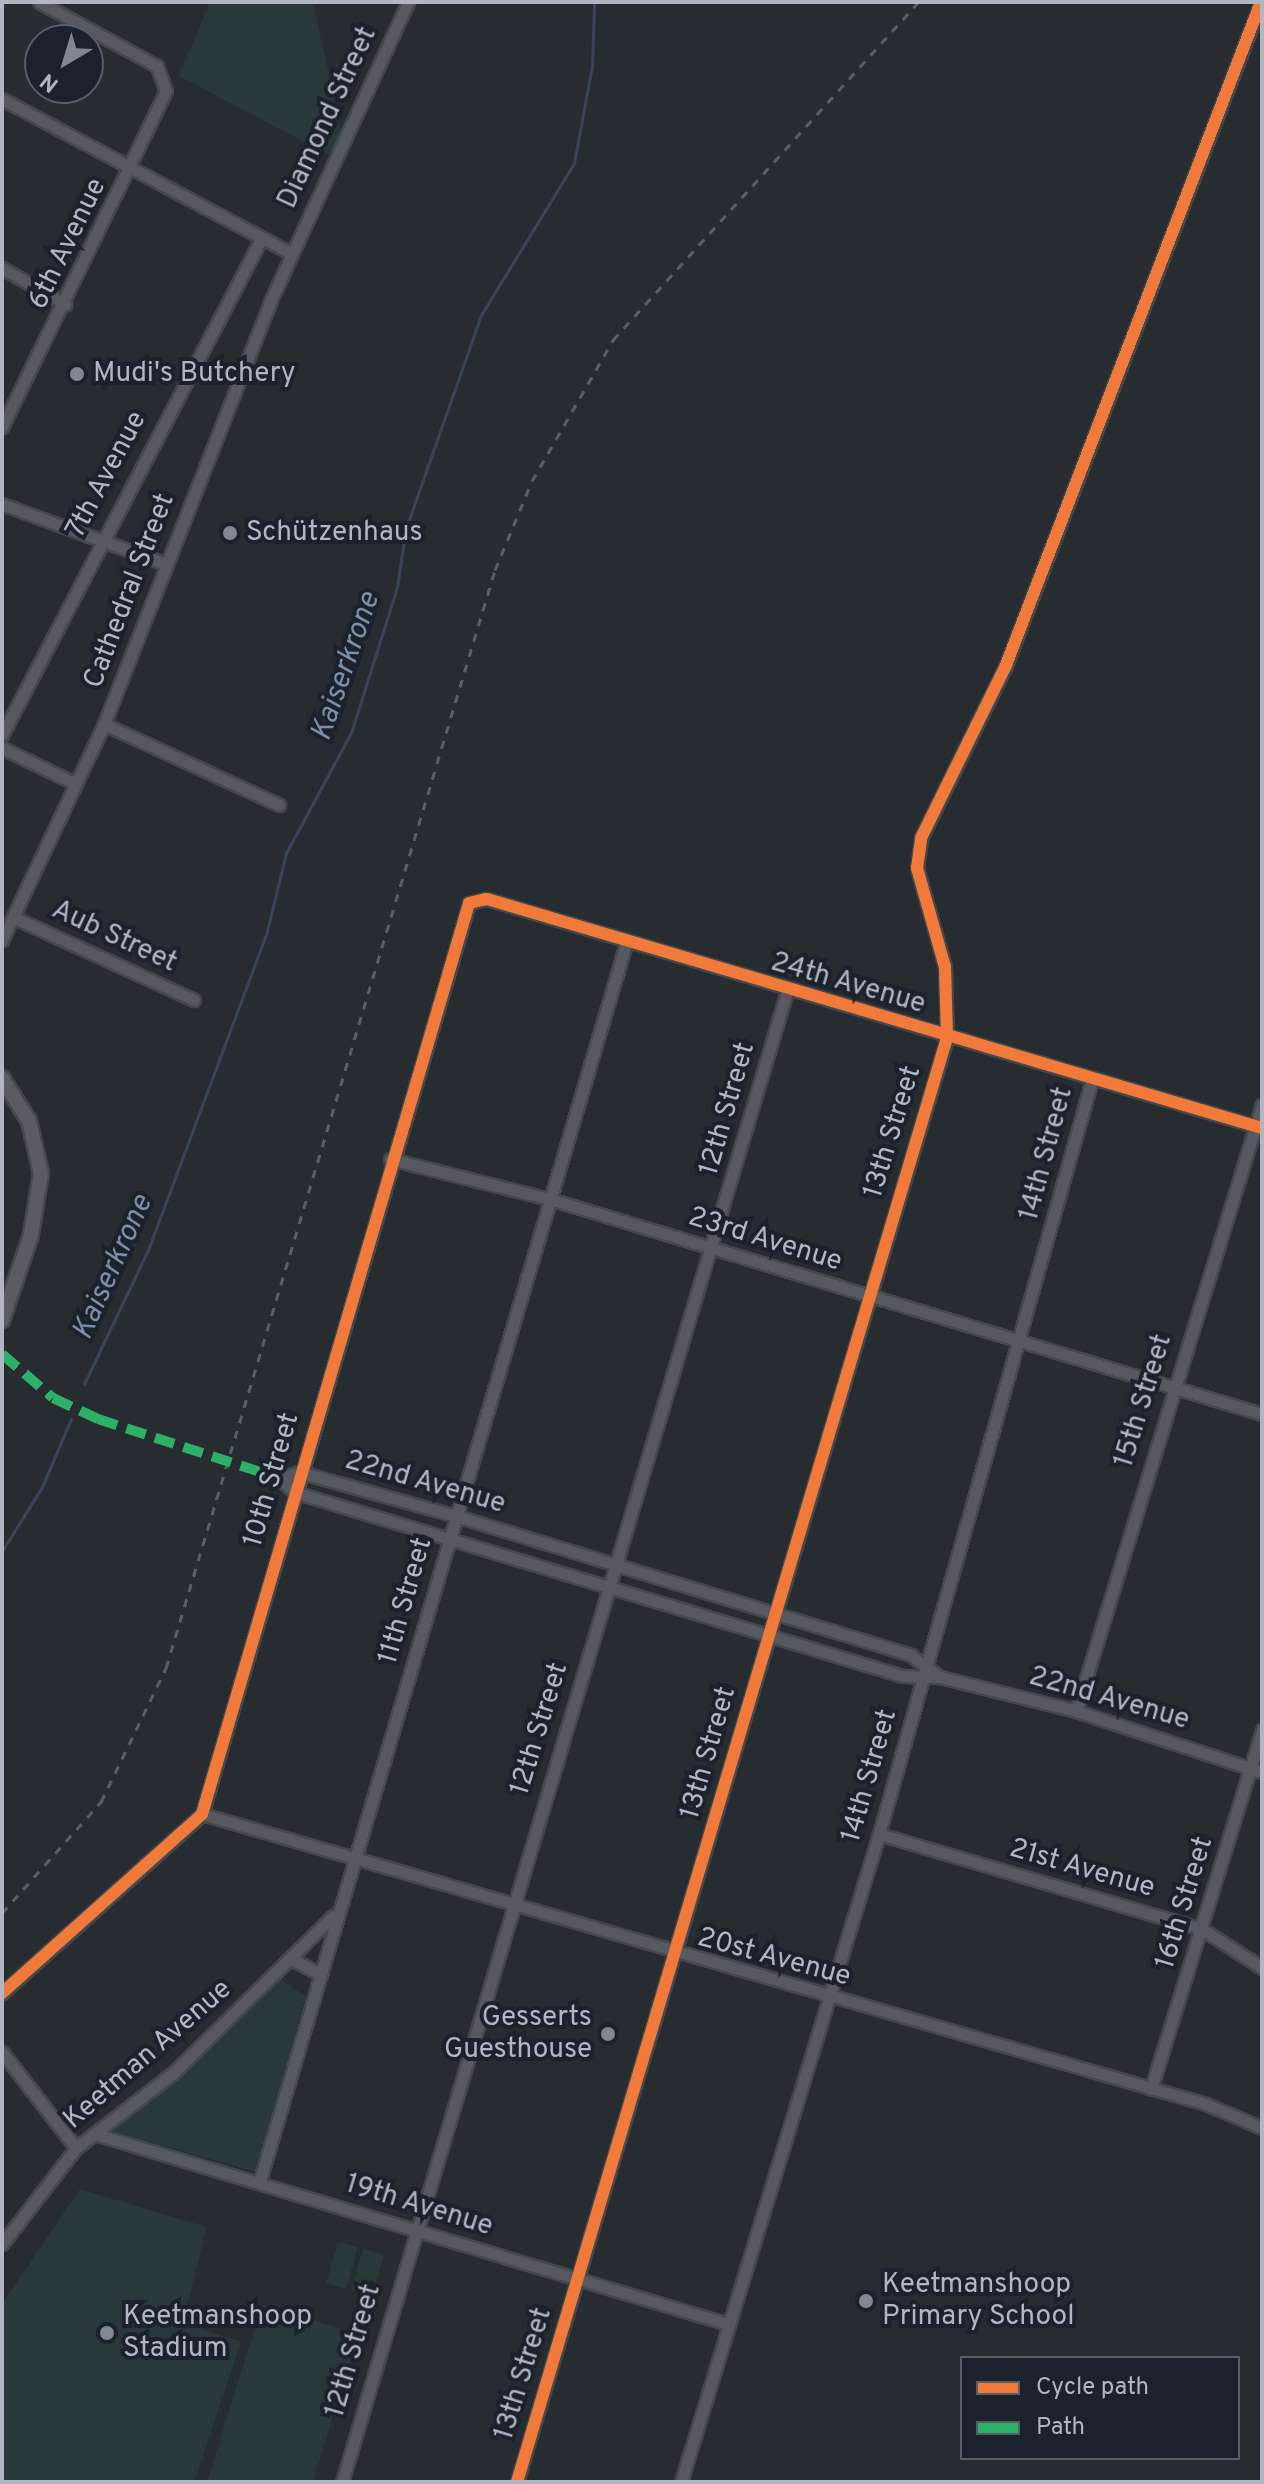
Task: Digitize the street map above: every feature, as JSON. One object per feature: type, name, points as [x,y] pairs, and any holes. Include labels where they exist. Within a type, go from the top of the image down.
[{"type":"main road","points":[[2,1078],[29,1121],[41,1173],[31,1235],[2,1320]]},
{"type":"street","name":"6th Avenue","points":[[2,427],[133,168],[166,91],[163,73],[39,2]]},
{"type":"street","name":"Diamond Street","points":[[291,253],[408,2]]},
{"type":"street","name":"13th Street","points":[[517,2482],[947,1038],[945,967],[917,868],[921,838],[1006,665],[1261,2]]},
{"type":"street","points":[[2,99],[133,168],[260,241],[291,253]]},
{"type":"street","name":"7th Avenue","points":[[2,735],[99,539],[260,241]]},
{"type":"street","name":"Cathedral Street","points":[[2,940],[104,724],[291,253]]},
{"type":"street","points":[[2,268],[65,304]]},
{"type":"street","points":[[2,504],[166,564]]},
{"type":"street","points":[[104,724],[279,805]]},
{"type":"street","points":[[2,748],[76,784]]},
{"type":"street","name":"24th Avenue","points":[[469,903],[487,899],[626,944],[1259,1127]]},
{"type":"street","name":"10th Street","points":[[202,1814],[390,1159],[469,903]]},
{"type":"street","name":"Aub Street","points":[[13,917],[194,1000]]},
{"type":"street","name":"11th Street","points":[[260,2180],[336,1913],[356,1858],[449,1538],[553,1200],[626,944]]},
{"type":"street","name":"12th Street","points":[[342,2482],[413,2231],[713,1248],[787,991]]},
{"type":"street","name":"14th Street","points":[[681,2482],[879,1834],[1020,1346],[1092,1080]]},
{"type":"street","name":"15th Street","points":[[1076,1711],[1173,1388],[1259,1127],[1262,1105]]},
{"type":"street","name":"23rd Avenue","points":[[390,1159],[553,1200],[1020,1346],[1262,1414]]},
{"type":"street","points":[[294,1492],[279,1478],[299,1472]]},
{"type":"street","name":"22nd Avenue","points":[[299,1472],[456,1516],[776,1615],[928,1664],[940,1677]]},
{"type":"street","name":"22nd Avenue","points":[[294,1492],[768,1636],[924,1677],[940,1677],[1076,1711],[1257,1770]]},
{"type":"street","name":"16th Street","points":[[1151,2089],[1257,1770],[1262,1730]]},
{"type":"street","points":[[2,1993],[202,1814]]},
{"type":"street","name":"20st Avenue","points":[[202,1814],[674,1956],[828,1996],[1151,2089],[1262,2128]]},
{"type":"street","name":"21st Avenue","points":[[879,1834],[1202,1929],[1262,1968]]},
{"type":"street","name":"Keetman Avenue","points":[[2,2244],[76,2148],[173,2073],[336,1913]]},
{"type":"street","points":[[291,1959],[319,1973]]},
{"type":"street","points":[[2,2052],[76,2148]]},
{"type":"street","name":"19th Avenue","points":[[95,2134],[260,2180],[413,2231],[728,2324]]},
{"type":"shaded area","points":[[210,2],[313,2],[344,144],[337,159],[179,76]]},
{"type":"shaded area","points":[[280,1979],[306,1996],[255,2172],[112,2131]]},
{"type":"shaded area","name":"Keetmanshoop Stadium","points":[[80,2189],[207,2227],[183,2323],[241,2342],[194,2482],[2,2482],[2,2304]]},
{"type":"shaded area","points":[[338,2242],[358,2247],[346,2289],[326,2283]]},
{"type":"shaded area","points":[[363,2248],[384,2255],[372,2297],[351,2290]]},
{"type":"shaded area","points":[[262,2304],[358,2334],[313,2482],[207,2482]]},
{"type":"waterway","name":"Kaiserkrone","points":[[84,1384],[148,1250],[267,931],[286,853],[351,733],[397,587],[406,528],[481,315],[574,163],[592,66],[594,2]]},
{"type":"waterway","name":"Kaiserkrone","points":[[2,1551],[42,1487],[71,1419]]},
{"type":"railway","points":[[2,1913],[101,1802],[166,1668],[495,570],[532,481],[613,340],[918,2]]},
{"type":"marked path","points":[[2,1354],[53,1398],[98,1419],[279,1478]]},
{"type":"cycle path","points":[[517,2482],[947,1038],[945,967],[917,868],[921,838],[1006,665],[1261,2]]},
{"type":"cycle path","points":[[2,1993],[202,1814],[469,903],[487,899],[1262,1128]]},
{"type":"place","name":"Mudi's Butchery","points":[[77,374]]},
{"type":"place","name":"Schützenhaus","points":[[230,533]]},
{"type":"place","name":"Gesserts Guesthouse","points":[[608,2034]]},
{"type":"place","name":"Keetmanshoop Primary School","points":[[866,2301]]},
{"type":"place","name":"Keetmanshoop Stadium","points":[[107,2333]]}]
